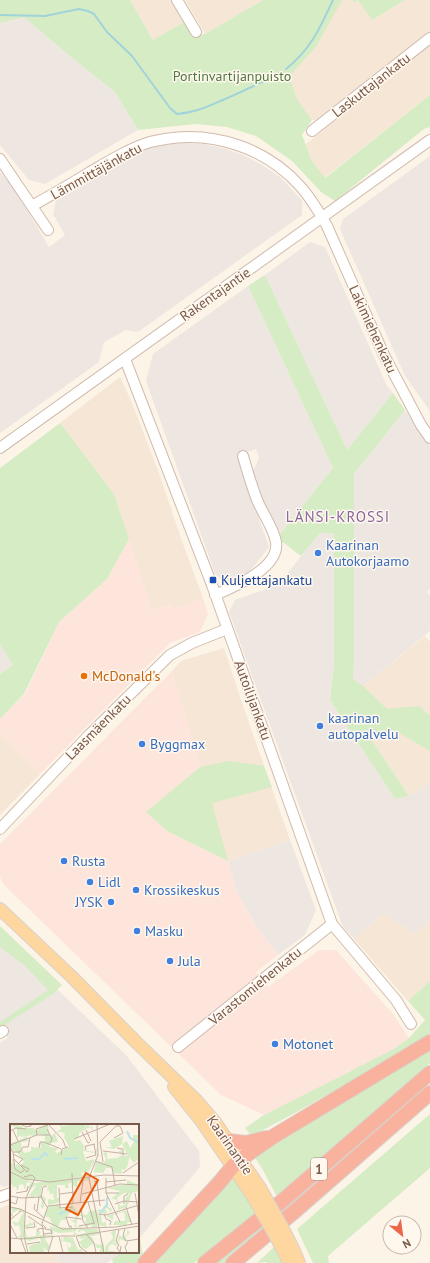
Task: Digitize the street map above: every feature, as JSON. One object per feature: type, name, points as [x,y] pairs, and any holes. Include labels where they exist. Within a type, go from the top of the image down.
[{"type":"highway","points":[[146,1263],[237,1163],[274,1136],[430,1042]]},
{"type":"highway","name":"1","points":[[205,1263],[286,1197],[430,1073]]},
{"type":"highway","name":"1","points":[[233,1263],[430,1093]]},
{"type":"highway","points":[[228,1141],[246,1143],[274,1136]]},
{"type":"highway","points":[[249,1263],[295,1211]]},
{"type":"main road","name":"Kaarinantie","points":[[0,908],[197,1101],[215,1122],[228,1141],[237,1163]]},
{"type":"main road","name":"Kaarinantie","points":[[137,1043],[237,1163],[256,1192],[276,1235],[293,1260]]},
{"type":"street","points":[[178,0],[196,32]]},
{"type":"street","name":"Laskuttajankatu","points":[[312,131],[430,38]]},
{"type":"street","name":"Lämmittäjänkatu","points":[[32,206],[117,156],[150,142],[178,137],[203,138],[235,144],[249,149],[279,167],[306,192],[322,218]]},
{"type":"street","name":"Rakentajantie","points":[[0,448],[430,140]]},
{"type":"street","points":[[0,159],[48,230]]},
{"type":"street","name":"Lakimiehenkatu","points":[[322,218],[327,226],[384,355],[421,425],[430,438]]},
{"type":"street","name":"Autoilijankatu","points":[[125,359],[215,595],[332,924],[396,1000],[411,1024]]},
{"type":"street","points":[[215,595],[251,578],[271,558],[275,549],[276,543],[274,536],[256,497],[243,456]]},
{"type":"street","name":"Laasmäenkatu","points":[[0,829],[79,745],[170,655],[192,643],[227,629]]},
{"type":"street","name":"Varastomiehenkatu","points":[[178,1047],[332,924]]},
{"type":"street","points":[[0,1197],[10,1193]]},
{"type":"shaded area","points":[[130,0],[171,0],[184,22],[153,40]]},
{"type":"shaded area","points":[[185,0],[263,0],[205,34]]},
{"type":"shaded area","points":[[341,0],[353,0],[354,3],[358,0],[372,20],[405,0],[430,0],[430,34],[319,121],[312,120],[298,101],[289,77],[316,47]]},
{"type":"shaded area","points":[[24,16],[71,57],[115,92],[138,130],[45,184],[29,180],[0,145],[0,23]]},
{"type":"shaded area","points":[[430,46],[430,95],[324,178],[312,161],[306,144]]},
{"type":"shaded area","points":[[181,143],[202,144],[223,148],[243,155],[262,165],[280,177],[302,200],[302,215],[138,332],[126,330],[104,342],[99,362],[0,433],[0,172],[14,188],[49,247],[65,235],[53,214],[56,201],[148,147]]},
{"type":"shaded area","points":[[430,156],[430,411],[405,376],[340,229],[343,219]]},
{"type":"shaded area","points":[[310,242],[325,247],[387,386],[393,393],[347,450],[265,275]]},
{"type":"shaded area","points":[[248,286],[333,468],[277,538],[253,471],[259,458],[256,449],[237,456],[269,547],[248,574],[228,581],[216,576],[146,381],[153,354]]},
{"type":"shaded area","points":[[120,377],[132,403],[160,476],[203,598],[173,609],[171,604],[157,609],[150,605],[114,494],[60,423]]},
{"type":"shaded area","points":[[405,410],[430,446],[430,589],[427,592],[430,596],[430,631],[363,686],[353,679],[354,474]]},
{"type":"shaded area","points":[[320,533],[334,533],[334,663],[330,700],[395,799],[409,796],[430,783],[430,921],[414,934],[384,913],[354,939],[343,927],[229,612],[235,600],[278,585]]},
{"type":"shaded area","points":[[129,539],[150,605],[157,609],[171,604],[173,609],[203,598],[208,614],[200,632],[170,643],[40,774],[0,734],[0,719],[25,694],[59,622],[107,579]]},
{"type":"shaded area","points":[[0,549],[13,665],[0,674]]},
{"type":"shaded area","points":[[425,636],[430,642],[430,783],[409,796],[349,706],[353,679],[363,686]]},
{"type":"shaded area","points":[[224,648],[290,840],[228,861],[167,831],[206,785],[172,671],[181,661]]},
{"type":"shaded area","points":[[172,671],[206,786],[161,826],[167,831],[228,861],[237,892],[256,926],[278,955],[256,972],[268,987],[319,950],[336,950],[393,1014],[409,1038],[394,1049],[361,1067],[350,1071],[264,1115],[221,1095],[4,885],[0,877],[0,844]]},
{"type":"shaded area","points":[[0,734],[40,774],[0,815]]},
{"type":"shaded area","points":[[290,840],[316,910],[305,935],[278,955],[256,926],[237,892],[228,861]]},
{"type":"shaded area","points":[[384,913],[414,934],[430,921],[430,981],[408,1001],[354,939]]},
{"type":"shaded area","points":[[0,941],[15,949],[126,1055],[199,1151],[200,1167],[139,1239],[139,1124],[10,1124],[10,1185],[4,1187],[0,1185],[0,1043],[8,1038],[0,1026]]},
{"type":"shaded area","points":[[10,1204],[10,1253],[54,1253],[60,1263],[0,1263],[0,1208]]},
{"type":"shaded area","points":[[54,1253],[121,1253],[107,1263],[60,1263]]},
{"type":"green space","name":"Portinvartijanpuisto","points":[[0,0],[130,0],[153,40],[184,22],[192,37],[205,34],[263,0],[342,0],[316,47],[289,77],[298,101],[312,120],[302,135],[312,161],[325,178],[430,95],[430,127],[424,129],[335,201],[321,192],[292,161],[256,136],[227,127],[196,124],[138,130],[115,92],[24,17],[0,23]]},
{"type":"green space","points":[[358,0],[405,0],[372,20]]},
{"type":"green space","points":[[265,275],[347,450],[393,393],[405,410],[354,474],[353,679],[363,686],[387,709],[419,706],[430,716],[430,751],[396,731],[383,732],[371,739],[409,796],[395,799],[330,700],[334,663],[334,533],[320,533],[301,556],[277,538],[333,468],[248,286]]},
{"type":"green space","points":[[60,423],[114,494],[129,539],[107,579],[59,622],[24,694],[0,719],[0,674],[13,665],[0,644],[0,468]]},
{"type":"green space","points":[[229,761],[264,766],[272,787],[212,803],[228,861],[167,831],[146,812],[200,767]]},
{"type":"green space","points":[[0,926],[62,985],[53,994],[0,1028],[0,1022],[48,990],[25,966],[0,947]]},
{"type":"green space","points":[[430,981],[430,1038],[390,1062],[350,1082],[261,1131],[250,1134],[245,1128],[264,1115],[394,1049],[409,1038],[425,1020],[408,1001]]},
{"type":"green space","points":[[430,1046],[430,1063],[277,1197],[263,1170],[253,1155]]},
{"type":"green space","points":[[430,1114],[430,1168],[328,1256],[329,1263],[313,1263],[297,1229]]},
{"type":"green space","points":[[233,1176],[256,1214],[194,1263],[151,1263]]},
{"type":"green space","points":[[263,1226],[265,1230],[225,1263],[215,1263]]},
{"type":"green space","points":[[140,1238],[143,1258],[139,1263],[113,1263],[112,1259],[121,1253],[139,1253]]},
{"type":"green space","points":[[274,1247],[284,1263],[257,1263]]},
{"type":"waterway","points":[[286,69],[302,54],[314,38],[333,0]]},
{"type":"waterway","points":[[0,15],[45,16],[79,9],[94,14],[107,32],[132,56],[170,108],[177,114],[196,111],[208,107],[280,73]]},
{"type":"place","name":"Kaarinan Autokorjaamo","points":[[318,553]]},
{"type":"place","name":"Kuljettajankatu","points":[[213,580]]},
{"type":"place","name":"McDonald's","points":[[84,676]]},
{"type":"place","name":"kaarinan autopalvelu","points":[[320,726]]},
{"type":"place","name":"Byggmax","points":[[142,744]]},
{"type":"place","name":"Rusta","points":[[64,861]]},
{"type":"place","name":"Lidl","points":[[90,882]]},
{"type":"place","name":"Krossikeskus","points":[[136,890]]},
{"type":"place","name":"JYSK","points":[[111,902]]},
{"type":"place","name":"Masku","points":[[137,931]]},
{"type":"place","name":"Jula","points":[[170,961]]},
{"type":"place","name":"Motonet","points":[[275,1044]]},
{"type":"district","name":"LÄNSI-KROSSI","points":[[338,517]]}]
